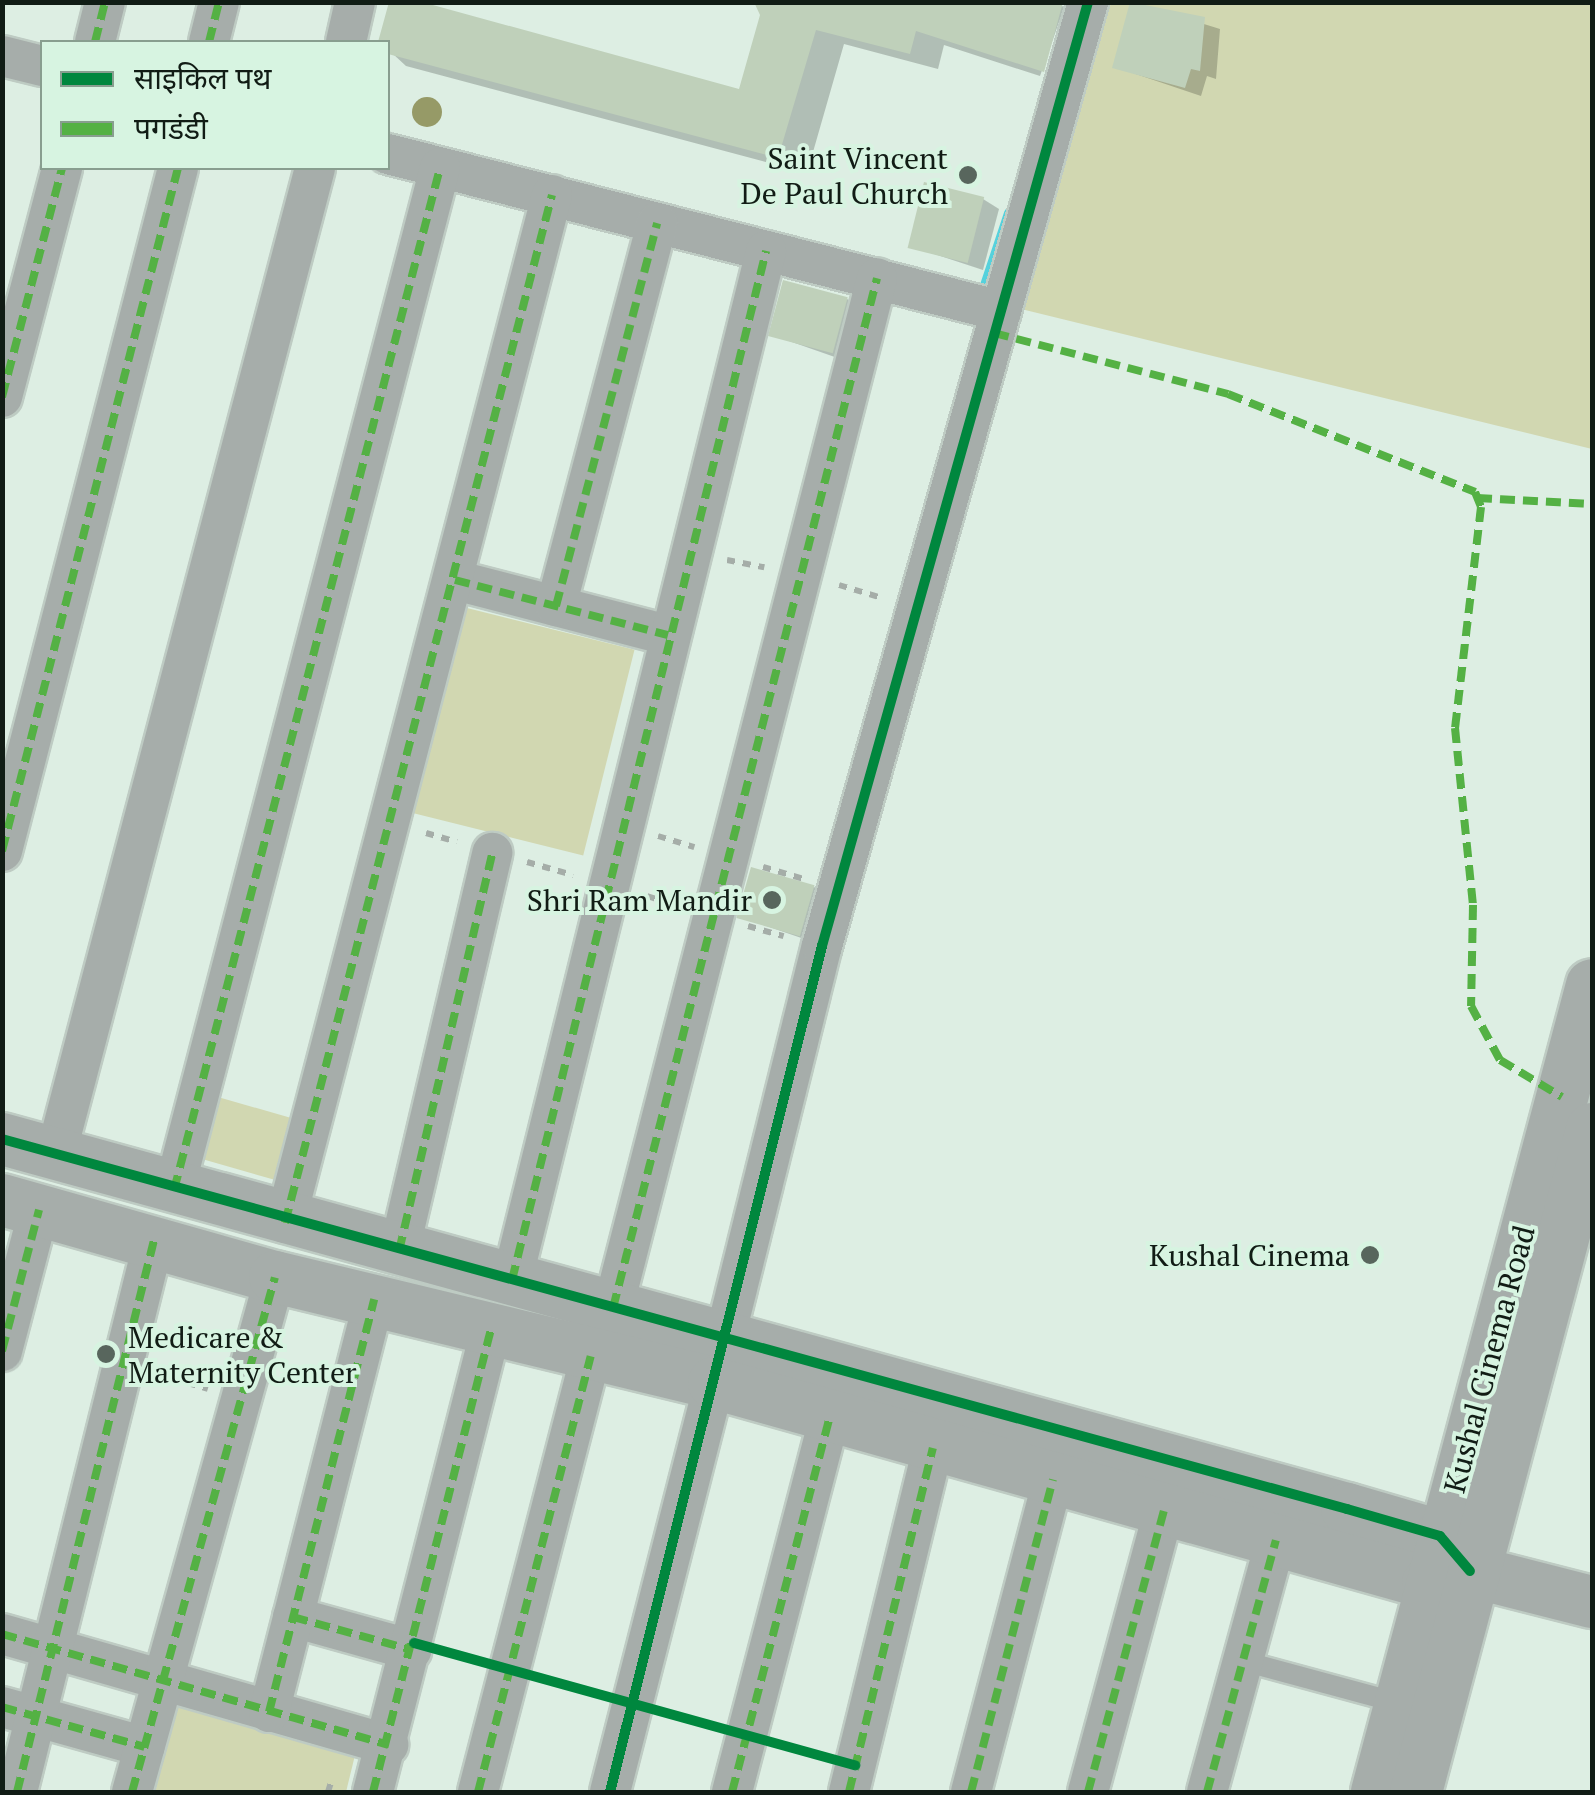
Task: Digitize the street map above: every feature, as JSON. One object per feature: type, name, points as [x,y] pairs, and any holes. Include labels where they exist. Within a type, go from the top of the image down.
[{"type":"street","points":[[96,40],[105,2]]},
{"type":"street","points":[[210,40],[219,2]]},
{"type":"street","points":[[346,40],[355,2]]},
{"type":"street","points":[[610,1792],[822,946],[1088,2]]},
{"type":"street","points":[[2,56],[40,66]]},
{"type":"street","points":[[390,155],[1001,311]]},
{"type":"street","points":[[174,1190],[440,168]]},
{"type":"street","points":[[2,397],[61,170]]},
{"type":"street","points":[[2,851],[177,170]]},
{"type":"street","points":[[2,1352],[21,1205],[56,1154],[314,170]]},
{"type":"street","points":[[285,1223],[552,195]]},
{"type":"street","points":[[556,606],[657,224]]},
{"type":"street","points":[[512,1280],[668,635],[766,251]]},
{"type":"street","points":[[478,1792],[591,1356],[613,1308],[877,278]]},
{"type":"street","points":[[454,580],[668,635]]},
{"type":"street","points":[[399,1251],[492,853]]},
{"type":"street","name":"Kushal Cinema Road","points":[[1416,1792],[1446,1563],[1590,1003]]},
{"type":"street","name":"Kushal Cinema Road","points":[[1377,1792],[1398,1703],[1592,1129]]},
{"type":"street","points":[[2,1140],[285,1223],[613,1308],[720,1360],[829,1420],[1276,1540],[1446,1563]]},
{"type":"street","points":[[21,1205],[154,1240],[275,1278],[374,1298],[591,1356],[720,1360],[1067,1432],[1446,1563],[1592,1602]]},
{"type":"street","points":[[17,1792],[19,1711],[52,1649],[154,1240]]},
{"type":"street","points":[[132,1792],[275,1278]]},
{"type":"street","points":[[270,1712],[374,1298]]},
{"type":"street","points":[[373,1792],[491,1330]]},
{"type":"street","points":[[732,1792],[829,1420]]},
{"type":"street","points":[[970,1792],[1067,1432]]},
{"type":"street","points":[[849,1792],[933,1448]]},
{"type":"street","points":[[1088,1792],[1164,1510]]},
{"type":"street","points":[[1207,1792],[1276,1540]]},
{"type":"street","points":[[293,1617],[412,1650]]},
{"type":"street","points":[[2,1634],[388,1745]]},
{"type":"street","points":[[19,1711],[145,1748]]},
{"type":"lane","points":[[1243,1662],[1398,1703]]},
{"type":"path","points":[[123,1363],[241,1400]]},
{"type":"path","points":[[328,1792],[337,1760]]},
{"type":"green space","points":[[1111,3],[1592,3],[1592,449],[1009,306]]},
{"type":"green space","points":[[455,605],[635,650],[583,855],[404,811]]},
{"type":"green space","points":[[211,1095],[296,1119],[278,1181],[193,1157]]},
{"type":"green space","points":[[178,1702],[357,1747],[346,1792],[155,1792]]},
{"type":"building","points":[[389,2],[422,2],[739,89],[760,15],[754,2],[1063,2],[1044,72],[916,31],[910,54],[816,30],[778,158],[390,55],[390,40],[379,40]]},
{"type":"building","points":[[1130,2],[1205,17],[1200,71],[1191,69],[1185,88],[1112,68]]},
{"type":"building","points":[[924,182],[984,197],[968,263],[908,248]]},
{"type":"building","points":[[783,280],[848,297],[833,353],[768,336]]},
{"type":"building","name":"Shri Ram Mandir","points":[[751,867],[814,885],[800,936],[736,918]]},
{"type":"waterway","points":[[984,288],[1009,213]]},
{"type":"marked path","points":[[96,40],[105,2]]},
{"type":"marked path","points":[[210,40],[219,2]]},
{"type":"marked path","points":[[174,1190],[440,168]]},
{"type":"marked path","points":[[2,397],[61,170]]},
{"type":"marked path","points":[[2,851],[177,170]]},
{"type":"marked path","points":[[285,1223],[552,195]]},
{"type":"marked path","points":[[556,606],[657,223]]},
{"type":"marked path","points":[[512,1280],[766,251]]},
{"type":"marked path","points":[[613,1308],[877,278]]},
{"type":"marked path","points":[[994,333],[1228,394],[1475,492],[1481,507],[1455,728],[1473,905],[1471,1006],[1500,1060],[1562,1097]]},
{"type":"marked path","points":[[1477,498],[1592,504]]},
{"type":"marked path","points":[[455,580],[668,635]]},
{"type":"marked path","points":[[399,1251],[492,853]]},
{"type":"marked path","points":[[2,1351],[39,1210]]},
{"type":"marked path","points":[[17,1792],[154,1240]]},
{"type":"marked path","points":[[132,1792],[275,1277]]},
{"type":"marked path","points":[[269,1712],[374,1299]]},
{"type":"marked path","points":[[373,1792],[491,1330]]},
{"type":"marked path","points":[[478,1792],[591,1356]]},
{"type":"marked path","points":[[732,1792],[829,1420]]},
{"type":"marked path","points":[[849,1792],[933,1448]]},
{"type":"marked path","points":[[971,1792],[1053,1480]]},
{"type":"marked path","points":[[1088,1792],[1164,1510]]},
{"type":"marked path","points":[[1207,1792],[1276,1540]]},
{"type":"marked path","points":[[293,1617],[412,1650]]},
{"type":"marked path","points":[[2,1634],[388,1745]]},
{"type":"marked path","points":[[2,1707],[145,1747]]},
{"type":"cycle path","points":[[610,1792],[822,946],[1088,2]]},
{"type":"cycle path","points":[[2,1139],[1440,1536],[1470,1571]]},
{"type":"cycle path","points":[[414,1643],[855,1765]]},
{"type":"place","name":"Saint Vincent De Paul Church","points":[[968,175]]},
{"type":"place","name":"Shri Ram Mandir","points":[[772,900]]},
{"type":"place","name":"Kushal Cinema","points":[[1370,1255]]},
{"type":"place","name":"Medicare & Maternity Center","points":[[106,1354]]}]
